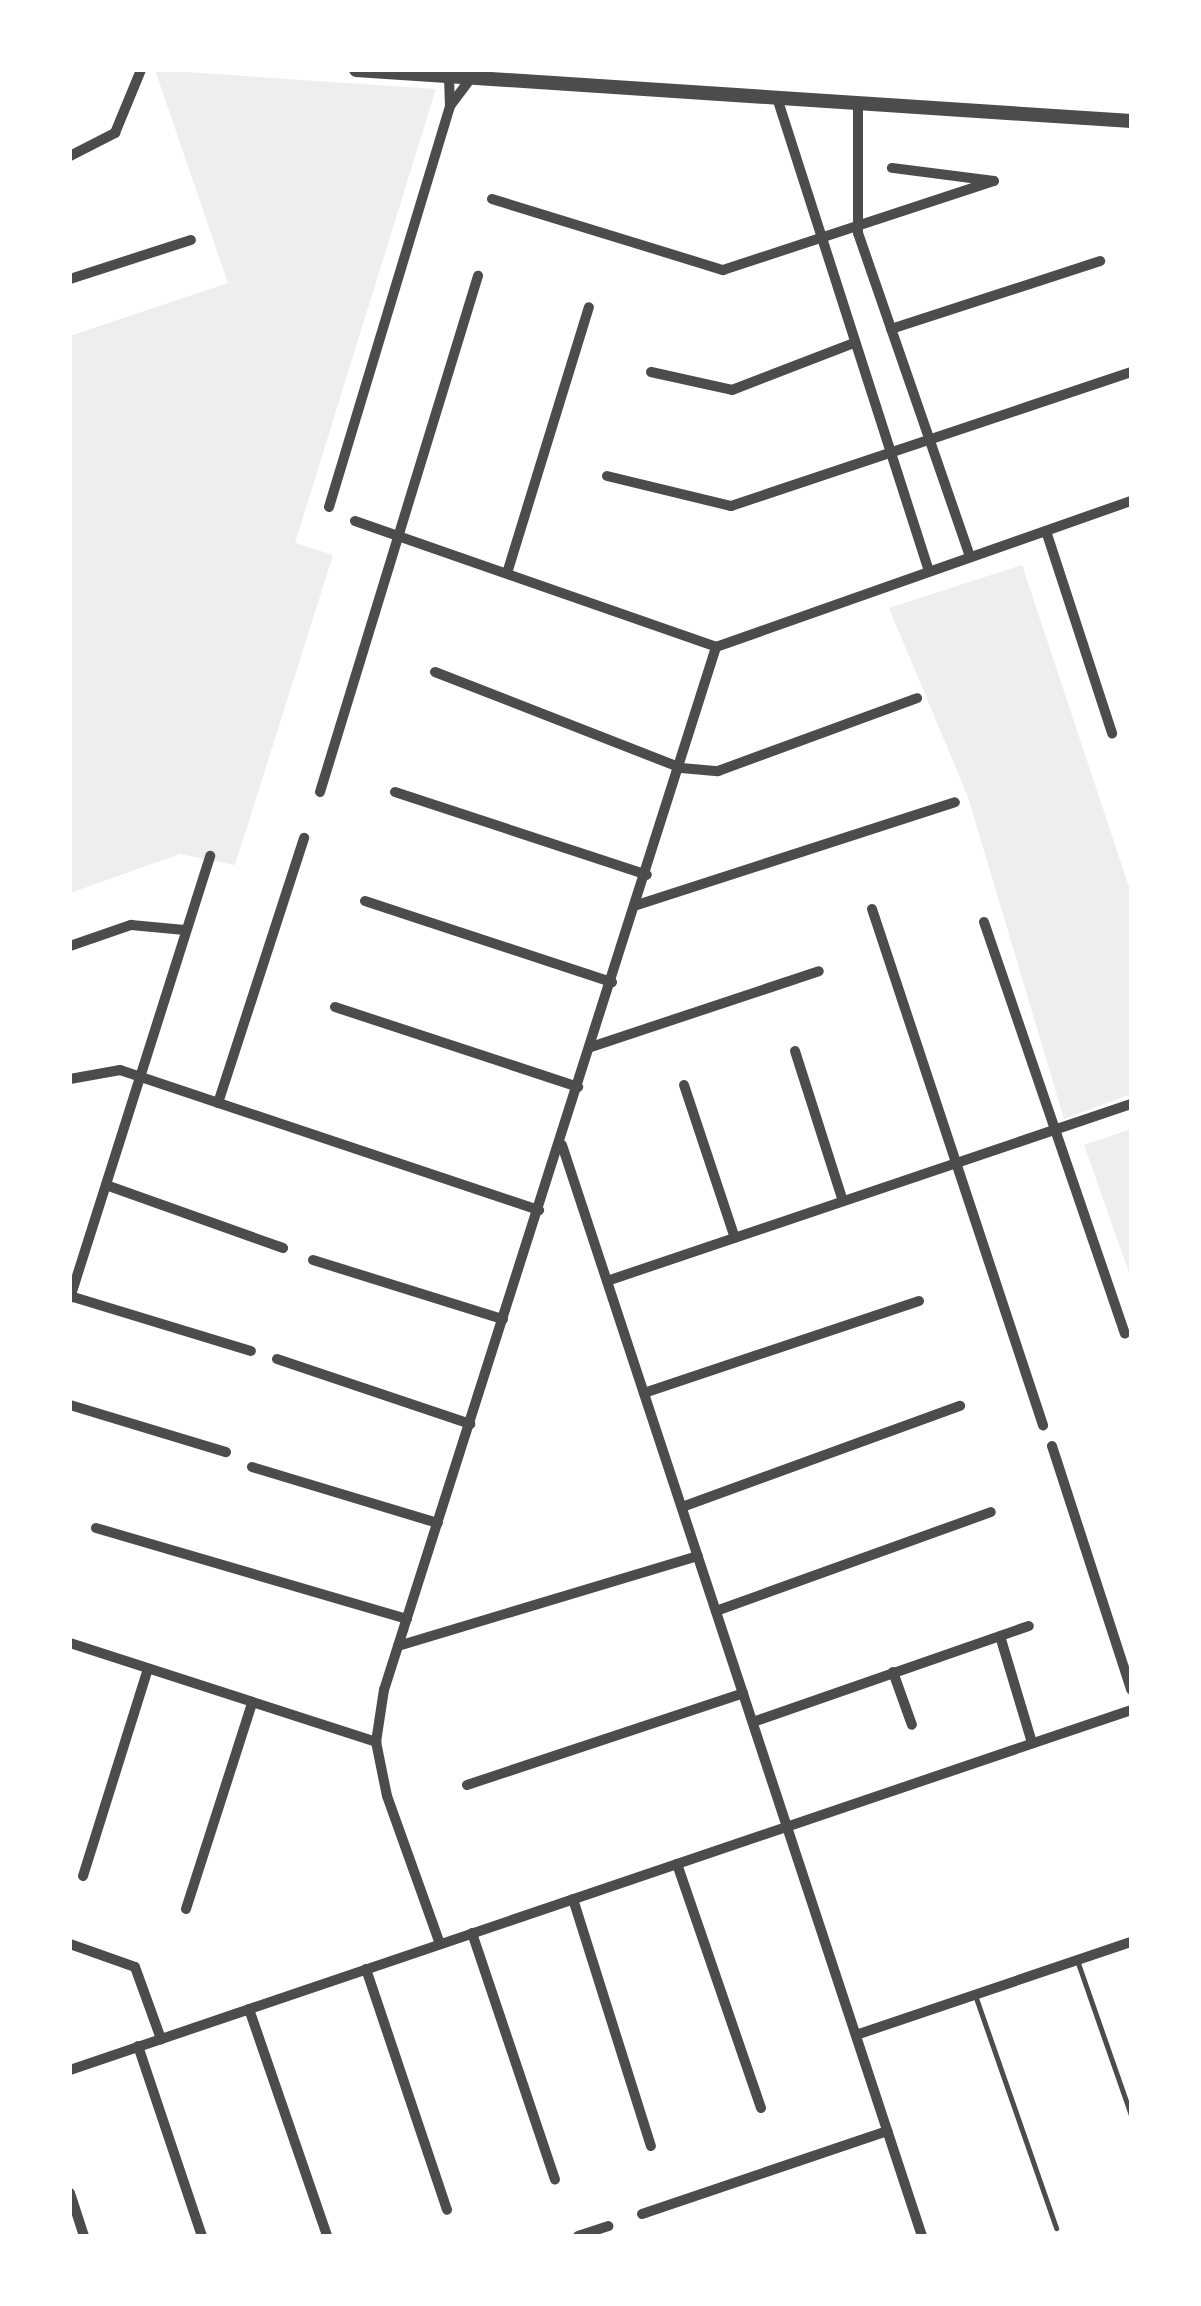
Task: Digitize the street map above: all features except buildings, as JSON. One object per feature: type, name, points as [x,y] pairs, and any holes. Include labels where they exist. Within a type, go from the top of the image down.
[{"type":"street","points":[[70,156],[115,133],[141,70]]},
{"type":"street","points":[[356,70],[475,75],[779,104],[1130,120]]},
{"type":"street","points":[[329,507],[450,106],[448,74]]},
{"type":"street","points":[[450,106],[475,75]]},
{"type":"street","points":[[779,104],[928,568]]},
{"type":"street","points":[[858,108],[858,233],[969,554]]},
{"type":"street","points":[[492,199],[702,269],[858,233],[994,182],[892,168]]},
{"type":"street","points":[[70,279],[190,240]]},
{"type":"street","points":[[891,330],[1100,262]]},
{"type":"street","points":[[320,792],[478,276]]},
{"type":"street","points":[[508,570],[589,307]]},
{"type":"street","points":[[651,372],[732,390],[854,343]]},
{"type":"street","points":[[606,476],[717,508],[890,455],[1131,372]]},
{"type":"street","points":[[355,521],[508,570],[716,647],[928,568],[1131,501]]},
{"type":"street","points":[[1046,531],[1112,734]]},
{"type":"street","points":[[440,1944],[376,1742],[406,1620],[562,1145],[716,647]]},
{"type":"street","points":[[435,672],[681,768],[718,771],[917,698]]},
{"type":"street","points":[[395,792],[647,875]]},
{"type":"street","points":[[637,905],[955,802]]},
{"type":"street","points":[[218,1103],[304,838]]},
{"type":"street","points":[[210,856],[70,1297],[250,1352]]},
{"type":"street","points":[[365,901],[612,982]]},
{"type":"street","points":[[872,909],[952,1165],[1043,1425]]},
{"type":"street","points":[[984,922],[1125,1334]]},
{"type":"street","points":[[70,946],[131,925],[185,930]]},
{"type":"street","points":[[591,1047],[819,971]]},
{"type":"street","points":[[335,1007],[578,1087]]},
{"type":"street","points":[[795,1050],[843,1201]]},
{"type":"street","points":[[70,1079],[99,1069],[140,1076],[538,1210]]},
{"type":"street","points":[[684,1085],[736,1238]]},
{"type":"street","points":[[607,1281],[1131,1104]]},
{"type":"street","points":[[562,1145],[921,2236]]},
{"type":"street","points":[[106,1185],[283,1248]]},
{"type":"street","points":[[314,1260],[504,1319]]},
{"type":"street","points":[[644,1393],[919,1301]]},
{"type":"street","points":[[278,1359],[470,1424]]},
{"type":"street","points":[[70,1405],[226,1452]]},
{"type":"street","points":[[682,1508],[960,1406]]},
{"type":"street","points":[[1052,1446],[1131,1689]]},
{"type":"street","points":[[252,1466],[438,1523]]},
{"type":"street","points":[[716,1611],[991,1512]]},
{"type":"street","points":[[96,1528],[406,1620]]},
{"type":"street","points":[[398,1646],[698,1556]]},
{"type":"street","points":[[753,1722],[1029,1626]]},
{"type":"street","points":[[1000,1636],[1032,1743]]},
{"type":"street","points":[[70,1643],[376,1742]]},
{"type":"street","points":[[84,1876],[148,1669]]},
{"type":"street","points":[[893,1672],[912,1725]]},
{"type":"street","points":[[467,1785],[743,1693]]},
{"type":"street","points":[[186,1909],[252,1702]]},
{"type":"street","points":[[70,2070],[1131,1710]]},
{"type":"street","points":[[676,1864],[761,2108]]},
{"type":"street","points":[[573,1899],[650,2146]]},
{"type":"street","points":[[472,1933],[555,2179]]},
{"type":"street","points":[[856,2036],[1131,1942]]},
{"type":"street","points":[[70,1944],[136,1967],[161,2039]]},
{"type":"street","points":[[366,1969],[447,2210]]},
{"type":"street","points":[[249,2009],[327,2236]]},
{"type":"street","points":[[138,2046],[202,2236]]},
{"type":"street","points":[[642,2214],[888,2131]]},
{"type":"street","points":[[70,2193],[84,2236]]},
{"type":"street","points":[[578,2236],[608,2226]]},
{"type":"lane","points":[[1077,1960],[1131,2115]]},
{"type":"lane","points":[[975,1995],[1056,2228]]},
{"type":"shaded area","points":[[155,70],[436,89],[295,543],[333,555],[235,865],[180,854],[70,893],[70,336],[228,283]]},
{"type":"shaded area","points":[[1022,565],[1131,893],[1131,1094],[1064,1119],[968,797],[889,608]]},
{"type":"shaded area","points":[[1131,1129],[1131,1278],[1084,1145]]}]
